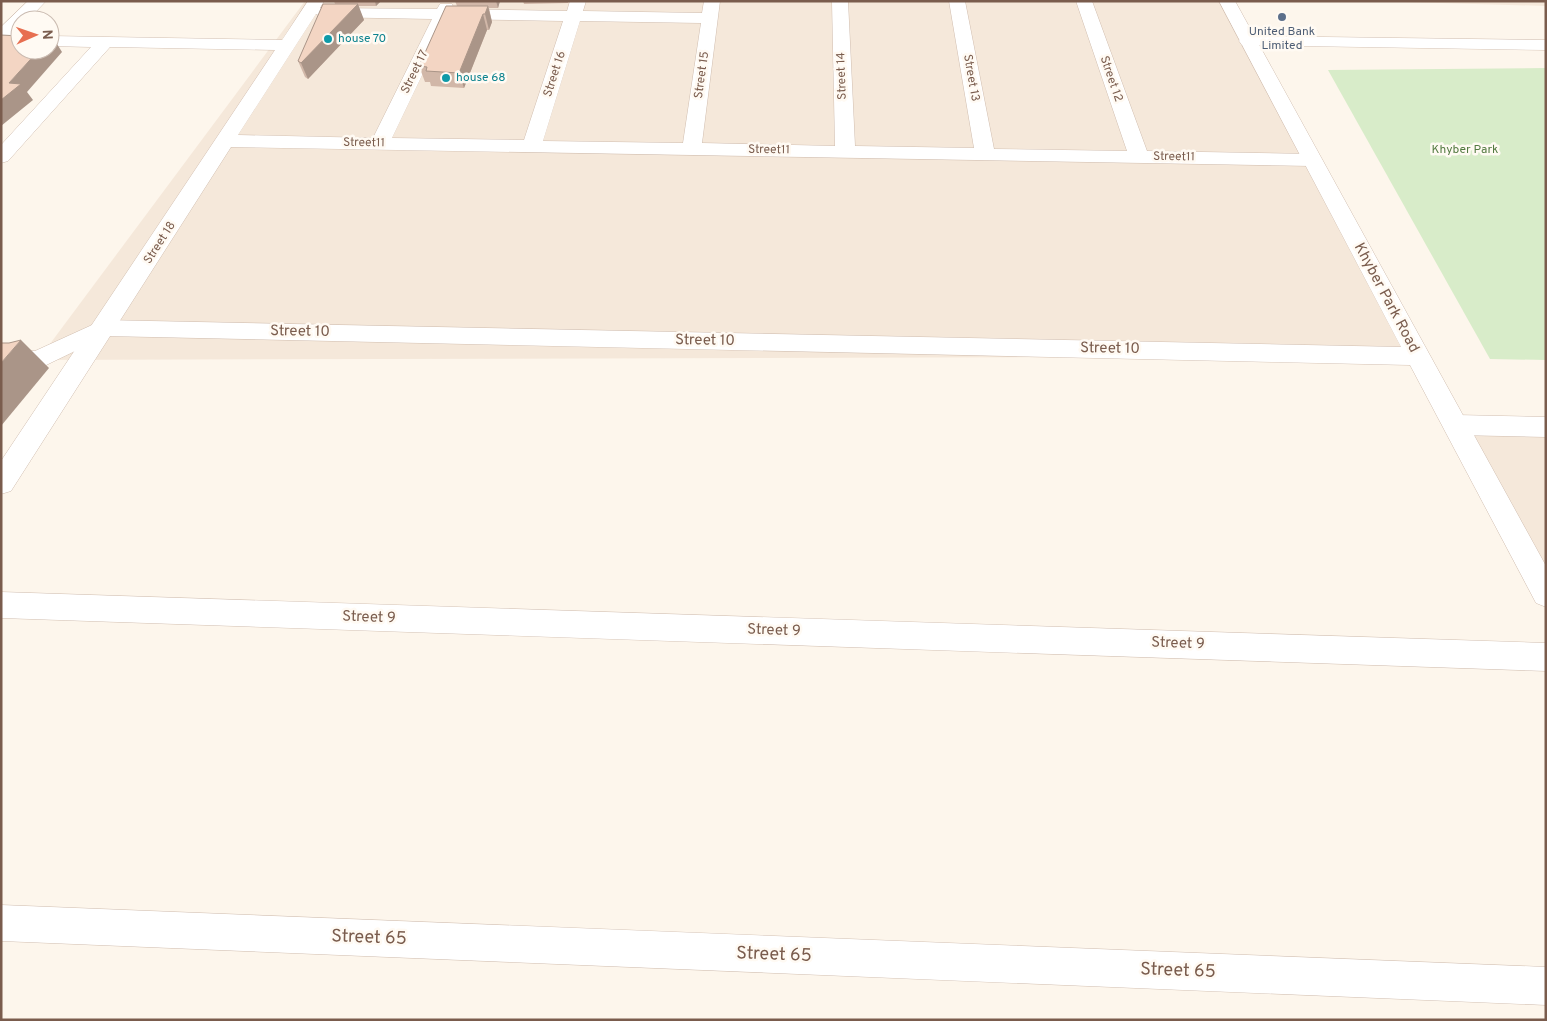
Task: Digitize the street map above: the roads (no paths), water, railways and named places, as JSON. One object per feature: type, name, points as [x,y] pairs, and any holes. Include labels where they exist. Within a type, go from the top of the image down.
[{"type":"street","points":[[1,38],[38,1]]},
{"type":"street","name":"Street 14","points":[[840,1],[845,152]]},
{"type":"street","name":"Street 13","points":[[957,1],[985,154]]},
{"type":"street","name":"Street 12","points":[[1084,1],[1139,157]]},
{"type":"street","name":"Khyber Park Road","points":[[1227,1],[1546,594]]},
{"type":"street","points":[[312,7],[711,10]]},
{"type":"street","name":"Street 18","points":[[1,483],[227,141],[312,7]]},
{"type":"street","name":"Street 17","points":[[380,144],[447,8]]},
{"type":"street","name":"Street 16","points":[[532,146],[576,9]]},
{"type":"street","name":"Street 15","points":[[692,149],[711,10]]},
{"type":"street","points":[[60,41],[287,45]]},
{"type":"street","points":[[1248,41],[1546,45]]},
{"type":"street","points":[[1,157],[105,42]]},
{"type":"street","name":"Street11","points":[[227,141],[1312,160]]},
{"type":"street","name":"Street 10","points":[[1,359],[38,360],[104,328],[1417,356]]},
{"type":"street","points":[[1456,425],[1546,427]]},
{"type":"street","name":"Street 9","points":[[1,606],[1546,657]]},
{"type":"street","name":"Street 65","points":[[1,924],[1546,986]]},
{"type":"place","name":"United Bank Limited","points":[[1282,17]]},
{"type":"place","name":"house 70","points":[[328,39]]},
{"type":"place","name":"house 68","points":[[446,78]]},
{"type":"park label","name":"Khyber Park","points":[[1465,150]]}]
